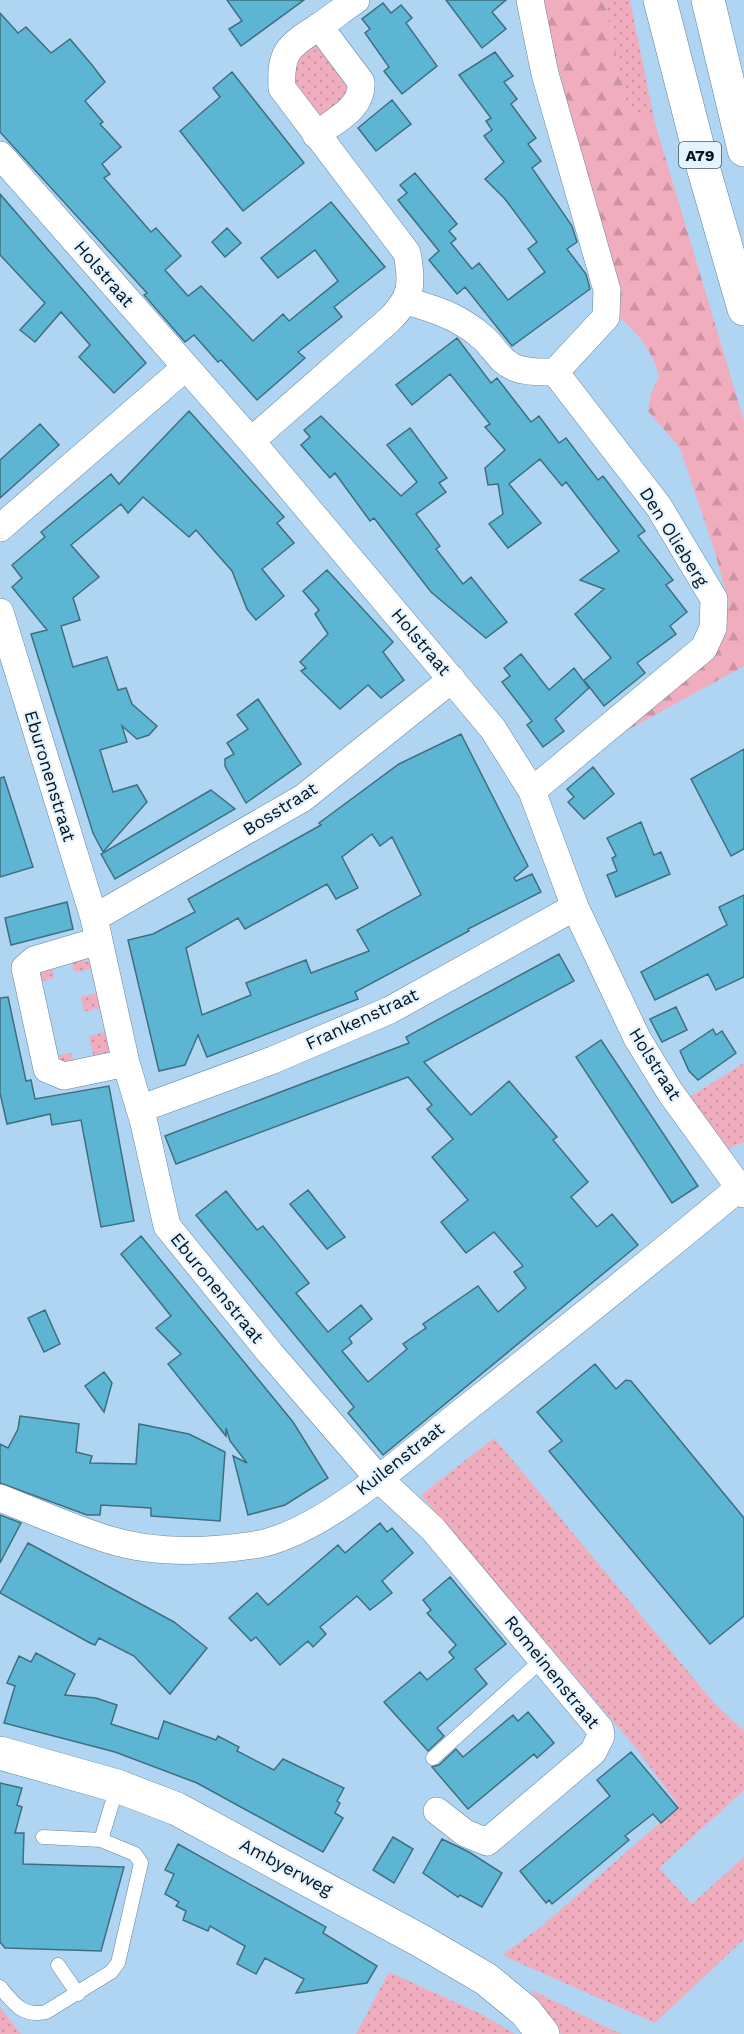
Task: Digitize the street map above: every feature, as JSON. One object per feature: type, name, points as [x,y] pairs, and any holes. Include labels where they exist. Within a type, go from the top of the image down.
[{"type":"main road","name":"A79","points":[[660,0],[703,167],[744,309]]},
{"type":"main road","name":"A79","points":[[708,0],[744,150]]},
{"type":"main road","name":"Ambyerweg","points":[[0,1753],[117,1786],[177,1809],[421,1941],[497,1987],[525,2011],[543,2034]]},
{"type":"street","points":[[251,441],[388,321],[406,301],[411,274],[407,253],[282,88],[281,68],[286,52],[296,40],[356,0]]},
{"type":"street","points":[[406,301],[466,324],[510,366],[527,372],[555,372],[606,317],[607,290],[544,74],[530,0]]},
{"type":"street","points":[[316,135],[356,105],[362,93],[362,82],[319,26]]},
{"type":"street","name":"Holstraat","points":[[0,155],[251,441],[493,729],[532,791],[575,907],[637,1038],[670,1092],[742,1191]]},
{"type":"street","points":[[0,528],[186,367]]},
{"type":"street","name":"Den Olieberg","points":[[532,791],[704,648],[713,628],[714,600],[659,507],[555,372]]},
{"type":"street","name":"Eburonenstraat","points":[[0,612],[96,930],[126,1063],[140,1109],[167,1226],[270,1353],[378,1478]]},
{"type":"street","name":"Bosstraat","points":[[96,930],[303,798],[452,679]]},
{"type":"street","name":"Frankenstraat","points":[[140,1109],[273,1060],[390,1010],[575,907]]},
{"type":"street","points":[[96,930],[34,960],[25,968],[47,1069],[64,1076],[126,1063]]},
{"type":"street","name":"Kuilenstraat","points":[[0,1498],[110,1540],[147,1547],[191,1550],[255,1545],[276,1540],[317,1521],[378,1478],[742,1191]]},
{"type":"street","name":"Romeinenstraat","points":[[378,1478],[433,1529],[596,1722],[601,1736],[593,1752],[487,1842],[465,1833],[437,1811]]},
{"type":"lane","points":[[433,1758],[543,1659]]},
{"type":"lane","points":[[101,1840],[117,1786]]},
{"type":"lane","points":[[0,1988],[19,2008],[35,2014],[59,2006],[111,1972],[118,1964],[141,1867],[135,1854],[101,1840],[43,1837]]},
{"type":"lane","points":[[58,1965],[78,1994]]},
{"type":"green space","points":[[541,0],[604,0],[627,105],[655,123],[744,421],[744,666],[624,732],[720,632],[729,604],[715,552],[680,448],[648,411],[651,394],[659,376],[656,367],[643,342],[617,316]]},
{"type":"green space","points":[[604,0],[630,0],[655,123],[627,105]]},
{"type":"green space","points":[[317,42],[355,89],[322,118],[291,86],[290,61]]},
{"type":"green space","points":[[80,959],[92,963],[111,1048],[105,1056],[94,1058],[89,1036],[105,1032],[100,1008],[84,1012],[81,997],[97,993],[91,969],[74,972],[71,961]]},
{"type":"green space","points":[[52,966],[54,978],[39,982],[55,1056],[72,1053],[73,1063],[65,1065],[52,1057],[47,1050],[33,981],[40,970]]},
{"type":"green space","points":[[744,1063],[744,1142],[723,1151],[686,1099]]},
{"type":"green space","points":[[494,1438],[714,1703],[744,1731],[744,1790],[659,1868],[692,1904],[744,1857],[744,1939],[655,2023],[502,1955],[542,1926],[679,1806],[636,1748],[421,1495]]},
{"type":"green space","points":[[389,1972],[481,2014],[515,2034],[356,2034]]},
{"type":"green space","points":[[530,1989],[614,2031],[622,2034],[561,2034]]},
{"type":"green space","points":[[0,2007],[21,2034],[0,2034]]},
{"type":"building","points":[[227,0],[304,0],[241,46],[229,29],[242,21]]},
{"type":"building","points":[[446,0],[506,0],[492,12],[506,29],[482,48]]},
{"type":"building","points":[[383,3],[391,13],[401,5],[412,18],[406,23],[437,66],[402,94],[384,71],[389,67],[365,33],[370,29],[362,19]]},
{"type":"building","points":[[0,13],[18,33],[26,27],[51,53],[70,39],[92,65],[105,82],[85,101],[103,122],[100,124],[121,147],[102,164],[110,174],[104,178],[151,232],[156,228],[181,256],[165,270],[188,296],[201,286],[253,341],[283,314],[289,321],[338,281],[315,250],[278,278],[261,258],[331,202],[385,267],[334,307],[342,317],[298,352],[305,358],[257,400],[221,360],[218,362],[194,335],[185,342],[144,295],[147,293],[0,132]]},
{"type":"building","points":[[495,52],[513,76],[504,82],[517,99],[511,104],[536,138],[528,144],[541,161],[532,168],[572,226],[577,242],[567,249],[586,274],[590,289],[512,346],[465,287],[457,294],[429,260],[439,251],[398,200],[407,193],[400,185],[415,173],[457,224],[449,231],[456,239],[451,243],[472,269],[479,263],[508,300],[545,272],[528,249],[537,242],[505,199],[485,179],[504,162],[484,136],[492,130],[486,121],[491,118],[459,75]]},
{"type":"building","points":[[232,72],[304,163],[243,211],[180,131],[220,97],[213,88]]},
{"type":"building","points":[[392,100],[411,124],[376,151],[358,128]]},
{"type":"building","points":[[0,194],[146,363],[114,393],[79,357],[90,345],[61,312],[35,342],[20,330],[45,303],[0,255]]},
{"type":"building","points":[[227,228],[241,243],[225,257],[212,242]]},
{"type":"building","points":[[457,338],[491,383],[497,378],[531,422],[539,416],[559,443],[566,438],[598,480],[603,476],[645,531],[638,536],[673,580],[666,585],[687,612],[670,626],[676,634],[637,663],[645,673],[604,706],[584,680],[611,658],[575,614],[604,589],[580,580],[619,551],[566,482],[562,486],[540,459],[509,484],[541,523],[508,548],[489,524],[503,514],[498,484],[488,485],[485,468],[505,450],[485,427],[490,424],[450,374],[412,405],[396,385]]},
{"type":"building","points":[[189,411],[284,517],[277,523],[294,543],[262,569],[284,596],[256,620],[247,609],[232,571],[196,530],[189,537],[143,497],[128,513],[121,504],[71,545],[99,577],[73,598],[80,620],[61,626],[73,667],[107,657],[118,690],[126,688],[132,704],[157,726],[149,735],[137,739],[122,726],[127,742],[100,750],[113,792],[137,785],[147,802],[103,852],[93,833],[31,634],[47,630],[12,587],[22,578],[12,565],[45,537],[41,532],[111,474],[119,484]]},
{"type":"building","points":[[321,416],[401,496],[417,482],[387,445],[410,428],[447,478],[439,483],[446,492],[416,514],[440,546],[436,549],[463,584],[471,577],[507,622],[486,638],[431,592],[374,518],[370,521],[335,473],[330,478],[301,445],[310,437],[304,430]]},
{"type":"building","points":[[40,424],[59,445],[0,498],[0,460]]},
{"type":"building","points":[[327,570],[393,642],[383,652],[404,680],[381,698],[368,685],[340,709],[301,671],[306,668],[300,662],[328,634],[315,614],[319,610],[303,591]]},
{"type":"building","points":[[521,654],[549,690],[574,668],[589,688],[555,719],[564,731],[543,747],[527,725],[532,721],[502,682],[510,676],[504,668]]},
{"type":"building","points":[[258,699],[301,764],[246,803],[225,766],[225,759],[234,754],[227,743],[248,729],[237,715]]},
{"type":"building","points":[[461,734],[528,866],[514,878],[516,881],[532,874],[541,892],[468,929],[469,931],[355,992],[358,999],[207,1057],[198,1035],[185,1065],[159,1071],[128,940],[153,934],[195,912],[188,899],[321,825],[319,823],[399,764]],"holes":[[[372,834],[380,846],[392,837],[421,895],[357,930],[369,951],[311,973],[306,960],[277,971],[246,983],[251,995],[202,1015],[186,948],[238,918],[245,929],[327,884],[336,899],[358,888],[342,857]]]},
{"type":"building","points":[[744,749],[744,849],[731,856],[691,779]]},
{"type":"building","points":[[593,767],[614,794],[584,819],[568,802],[574,797],[567,789]]},
{"type":"building","points":[[4,777],[33,867],[0,877],[0,778]]},
{"type":"building","points":[[211,790],[235,809],[115,879],[101,854]]},
{"type":"building","points":[[641,822],[654,855],[661,852],[670,874],[616,897],[607,875],[617,871],[612,858],[616,856],[607,838]]},
{"type":"building","points":[[744,895],[744,977],[716,990],[708,974],[655,1000],[641,972],[727,925],[719,907]]},
{"type":"building","points":[[67,902],[73,929],[11,945],[5,918]]},
{"type":"building","points":[[559,954],[574,981],[424,1062],[471,1115],[509,1081],[557,1137],[553,1140],[588,1182],[571,1197],[597,1227],[612,1214],[638,1245],[383,1455],[348,1413],[354,1407],[196,1215],[226,1191],[257,1230],[263,1226],[309,1283],[296,1293],[328,1332],[361,1305],[372,1319],[349,1338],[352,1343],[342,1351],[368,1382],[407,1349],[403,1344],[426,1328],[423,1324],[478,1286],[498,1312],[526,1288],[514,1272],[523,1266],[494,1232],[466,1253],[441,1222],[468,1200],[432,1157],[453,1139],[427,1109],[432,1105],[408,1077],[176,1164],[165,1136],[409,1043],[406,1037]]},
{"type":"building","points":[[8,997],[26,1081],[31,1080],[35,1099],[109,1086],[134,1221],[101,1227],[81,1120],[52,1125],[50,1114],[7,1124],[0,1093],[0,998]]},
{"type":"building","points":[[676,1007],[687,1030],[662,1042],[650,1019]]},
{"type":"building","points":[[713,1029],[716,1035],[722,1031],[736,1053],[698,1080],[689,1071],[680,1051]]},
{"type":"building","points":[[601,1040],[698,1186],[672,1203],[576,1057]]},
{"type":"building","points":[[308,1190],[345,1237],[327,1249],[290,1204]]},
{"type":"building","points":[[141,1236],[293,1422],[328,1478],[285,1505],[248,1515],[233,1456],[247,1463],[230,1441],[226,1428],[226,1436],[168,1364],[181,1354],[156,1328],[171,1316],[121,1254]]},
{"type":"building","points":[[45,1310],[60,1344],[44,1352],[28,1318]]},
{"type":"building","points":[[595,1364],[616,1389],[626,1380],[631,1381],[744,1518],[744,1616],[710,1644],[549,1451],[562,1441],[537,1412]]},
{"type":"building","points":[[104,1372],[112,1383],[104,1412],[85,1386]]},
{"type":"building","points":[[20,1416],[79,1424],[76,1452],[92,1456],[90,1463],[136,1464],[139,1424],[189,1434],[225,1452],[220,1521],[151,1516],[151,1508],[101,1505],[100,1515],[87,1515],[0,1483],[0,1444],[8,1448],[18,1429]]},
{"type":"building","points":[[0,1515],[21,1523],[0,1563]]},
{"type":"building","points":[[380,1523],[387,1532],[392,1528],[413,1553],[382,1581],[392,1593],[370,1610],[357,1596],[320,1627],[326,1634],[313,1647],[308,1641],[280,1665],[256,1637],[251,1641],[229,1618],[257,1593],[268,1605],[338,1545],[345,1553]]},
{"type":"building","points":[[28,1543],[174,1622],[207,1648],[170,1694],[134,1656],[99,1638],[95,1645],[90,1643],[0,1593]]},
{"type":"building","points":[[450,1577],[506,1644],[475,1669],[487,1684],[437,1728],[444,1736],[428,1751],[384,1702],[420,1672],[427,1680],[454,1658],[449,1652],[456,1645],[427,1613],[431,1610],[423,1600]]},
{"type":"building","points":[[36,1653],[75,1674],[65,1695],[96,1698],[117,1705],[111,1724],[158,1739],[164,1721],[216,1740],[218,1736],[239,1747],[237,1751],[274,1770],[283,1759],[344,1788],[337,1801],[340,1803],[335,1813],[343,1818],[323,1852],[197,1783],[115,1752],[4,1723],[15,1686],[7,1683],[19,1656],[31,1662]]},
{"type":"building","points":[[528,1712],[554,1743],[537,1758],[534,1754],[468,1809],[432,1767],[439,1765],[456,1749],[463,1757],[513,1715],[518,1721]]},
{"type":"building","points":[[631,1752],[678,1808],[661,1823],[653,1814],[625,1836],[629,1840],[591,1872],[552,1904],[549,1900],[546,1903],[520,1871],[610,1796],[597,1780]]},
{"type":"building","points":[[0,1783],[22,1788],[17,1805],[22,1807],[15,1833],[24,1833],[23,1864],[124,1867],[101,1951],[5,1948],[0,1942]]},
{"type":"building","points":[[393,1837],[413,1849],[394,1883],[373,1870]]},
{"type":"building","points":[[442,1839],[469,1852],[502,1873],[482,1907],[460,1895],[458,1897],[423,1873]]},
{"type":"building","points":[[178,1844],[326,1927],[323,1933],[377,1966],[367,1983],[296,1993],[304,1979],[265,1958],[256,1974],[237,1964],[245,1946],[210,1926],[208,1931],[183,1920],[186,1911],[176,1906],[179,1902],[165,1894],[174,1874],[165,1870]]}]
